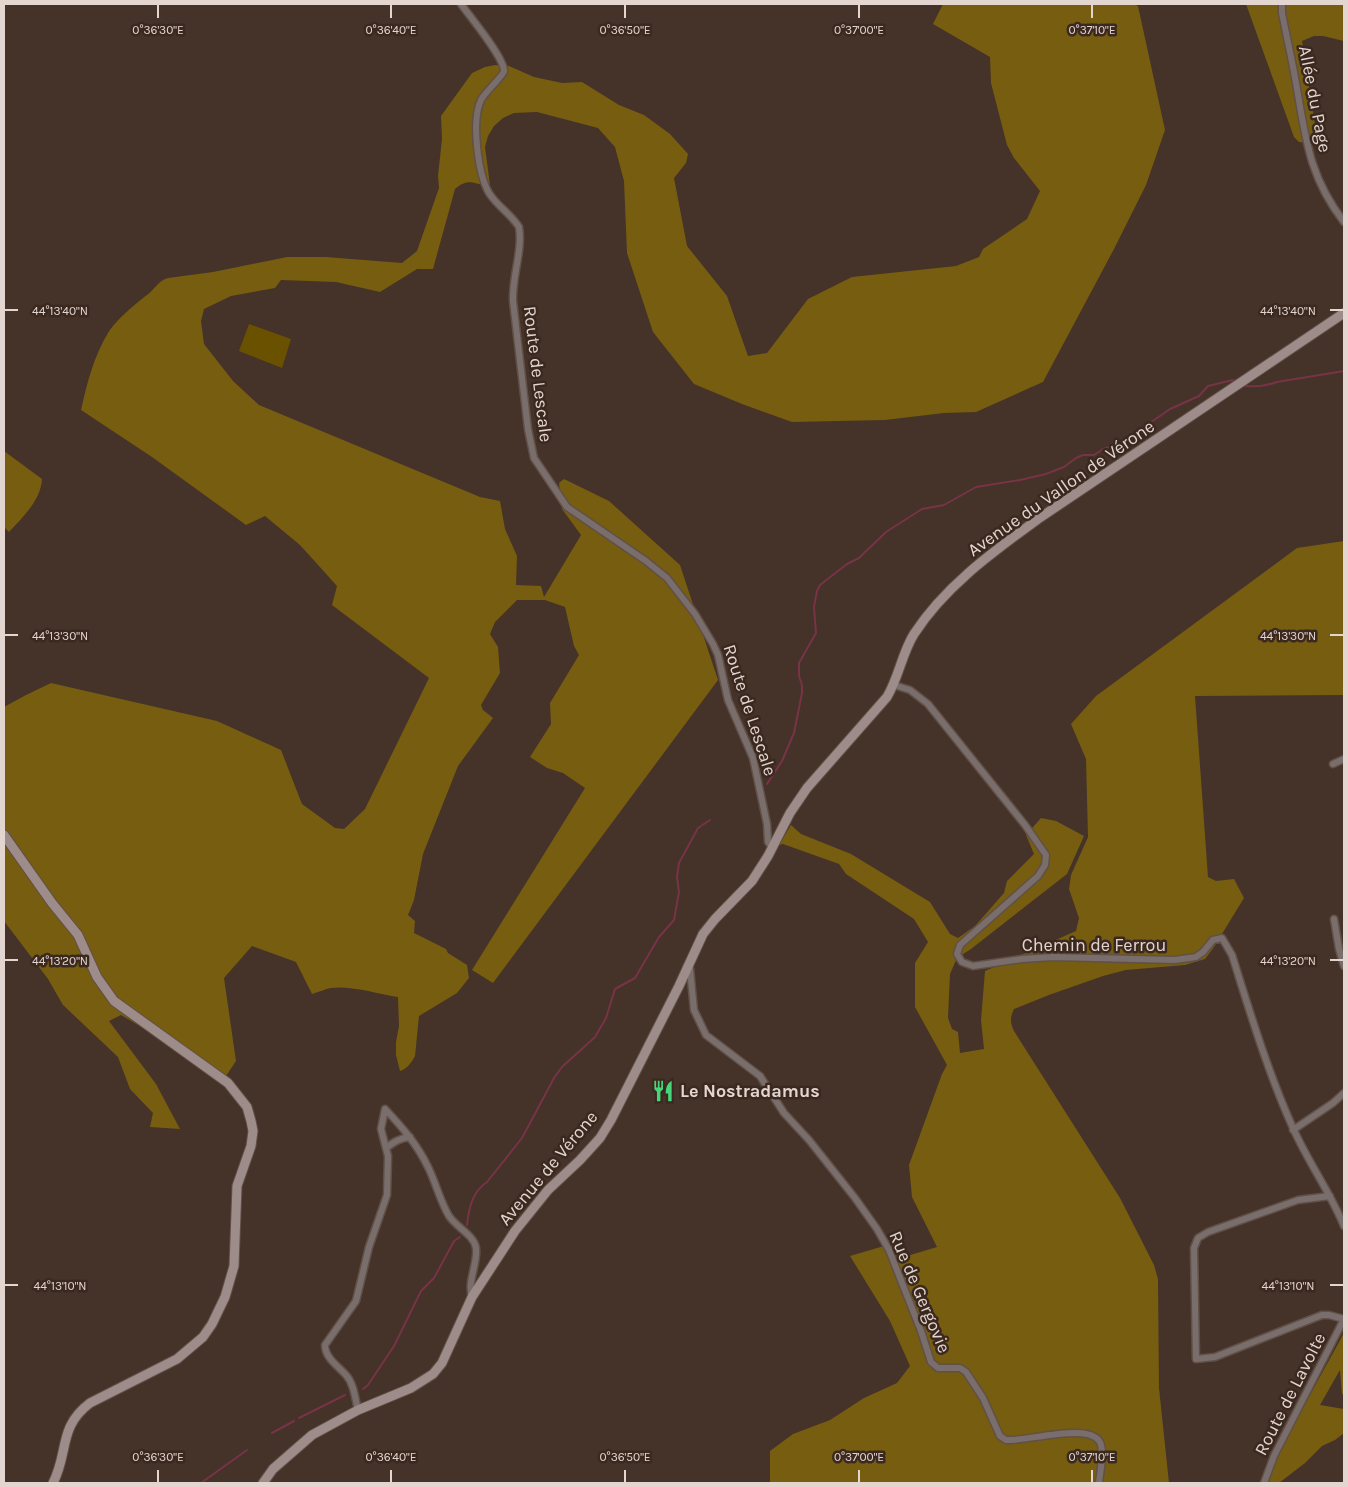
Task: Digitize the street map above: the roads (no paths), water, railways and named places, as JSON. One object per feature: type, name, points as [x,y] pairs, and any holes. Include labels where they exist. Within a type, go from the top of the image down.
[{"type":"main road","name":"Avenue du Vallon de Vérone","points":[[778,835],[807,788],[880,706],[894,685],[906,649],[933,608],[990,554],[1046,514],[1344,313]]},
{"type":"main road","name":"Avenue de Vérone","points":[[263,1483],[273,1468],[307,1438],[358,1410],[410,1388],[433,1374],[442,1363],[472,1297],[515,1231],[548,1190],[600,1138],[626,1094],[703,934],[752,881],[778,835]]},
{"type":"main road","points":[[4,836],[52,904],[78,935],[98,977],[114,1001],[228,1083],[247,1107],[253,1131],[251,1146],[237,1186],[234,1266],[225,1298],[212,1324],[203,1337],[177,1359],[90,1403],[81,1411],[68,1430],[59,1468],[53,1483]]},
{"type":"street","name":"Route de Lescale","points":[[462,4],[491,46],[504,70],[503,75],[489,88],[481,100],[477,119],[477,145],[480,162],[490,193],[519,227],[520,244],[513,280],[513,301],[528,428],[534,458],[567,507],[664,575],[695,614],[718,655],[728,700],[753,758],[761,794],[768,842],[772,847]]},
{"type":"street","name":"Allée du Page","points":[[1282,4],[1282,13],[1305,139],[1316,176],[1326,196],[1344,222]]},
{"type":"street","name":"Chemin de Ferrou","points":[[894,685],[910,690],[928,704],[1025,825],[1046,855],[1045,865],[1038,876],[960,945],[957,954],[958,958],[964,963],[973,966],[1053,957],[1175,960],[1196,957],[1203,952],[1212,940],[1222,938],[1231,953],[1276,1084],[1294,1130],[1309,1162],[1336,1206],[1344,1226]]},
{"type":"street","points":[[1333,764],[1344,759]]},
{"type":"street","points":[[1334,919],[1344,966]]},
{"type":"street","name":"Rue de Gergovie","points":[[688,966],[690,969],[694,1010],[706,1035],[760,1076],[784,1113],[809,1140],[877,1229],[889,1250],[921,1331],[931,1362],[938,1368],[960,1368],[966,1372],[983,1398],[1000,1436],[1006,1440],[1088,1433],[1099,1438],[1102,1446],[1099,1483]]},
{"type":"street","points":[[1294,1130],[1344,1093]]},
{"type":"street","points":[[358,1410],[349,1379],[330,1359],[325,1350],[325,1345],[356,1301],[369,1247],[387,1195],[388,1156],[381,1129],[385,1109],[417,1146],[429,1168],[446,1210],[454,1222],[472,1239],[476,1247],[471,1290],[472,1297]]},
{"type":"street","points":[[386,1148],[396,1141],[410,1137]]},
{"type":"street","points":[[1330,1196],[1290,1203],[1208,1232],[1198,1238],[1194,1248],[1196,1358],[1215,1357],[1322,1315],[1328,1314],[1344,1319]]},
{"type":"street","name":"Route de Lavolte","points":[[1264,1483],[1274,1456],[1344,1319]]},
{"type":"waterway","points":[[1246,386],[1262,386],[1344,371]]},
{"type":"waterway","points":[[767,784],[782,761],[794,733],[802,693],[799,663],[816,633],[814,607],[820,585],[847,564],[859,558],[886,532],[922,509],[944,505],[976,487],[1046,474],[1064,467],[1083,455],[1094,455],[1103,449],[1121,443],[1170,409],[1199,396],[1208,386],[1233,380]]},
{"type":"waterway","points":[[467,1225],[470,1207],[475,1196],[522,1138],[554,1078],[562,1067],[595,1037],[606,1018],[615,989],[635,978],[659,937],[674,920],[679,892],[677,877],[679,863],[698,828],[710,820]]},
{"type":"waterway","points":[[363,1389],[368,1385],[394,1346],[421,1291],[434,1278],[454,1241],[460,1237]]},
{"type":"waterway","points":[[299,1418],[345,1395]]},
{"type":"waterway","points":[[272,1433],[294,1421]]},
{"type":"waterway","points":[[201,1483],[247,1450]]},
{"type":"place","name":"Le Nostradamus","points":[[663,1091]]}]
